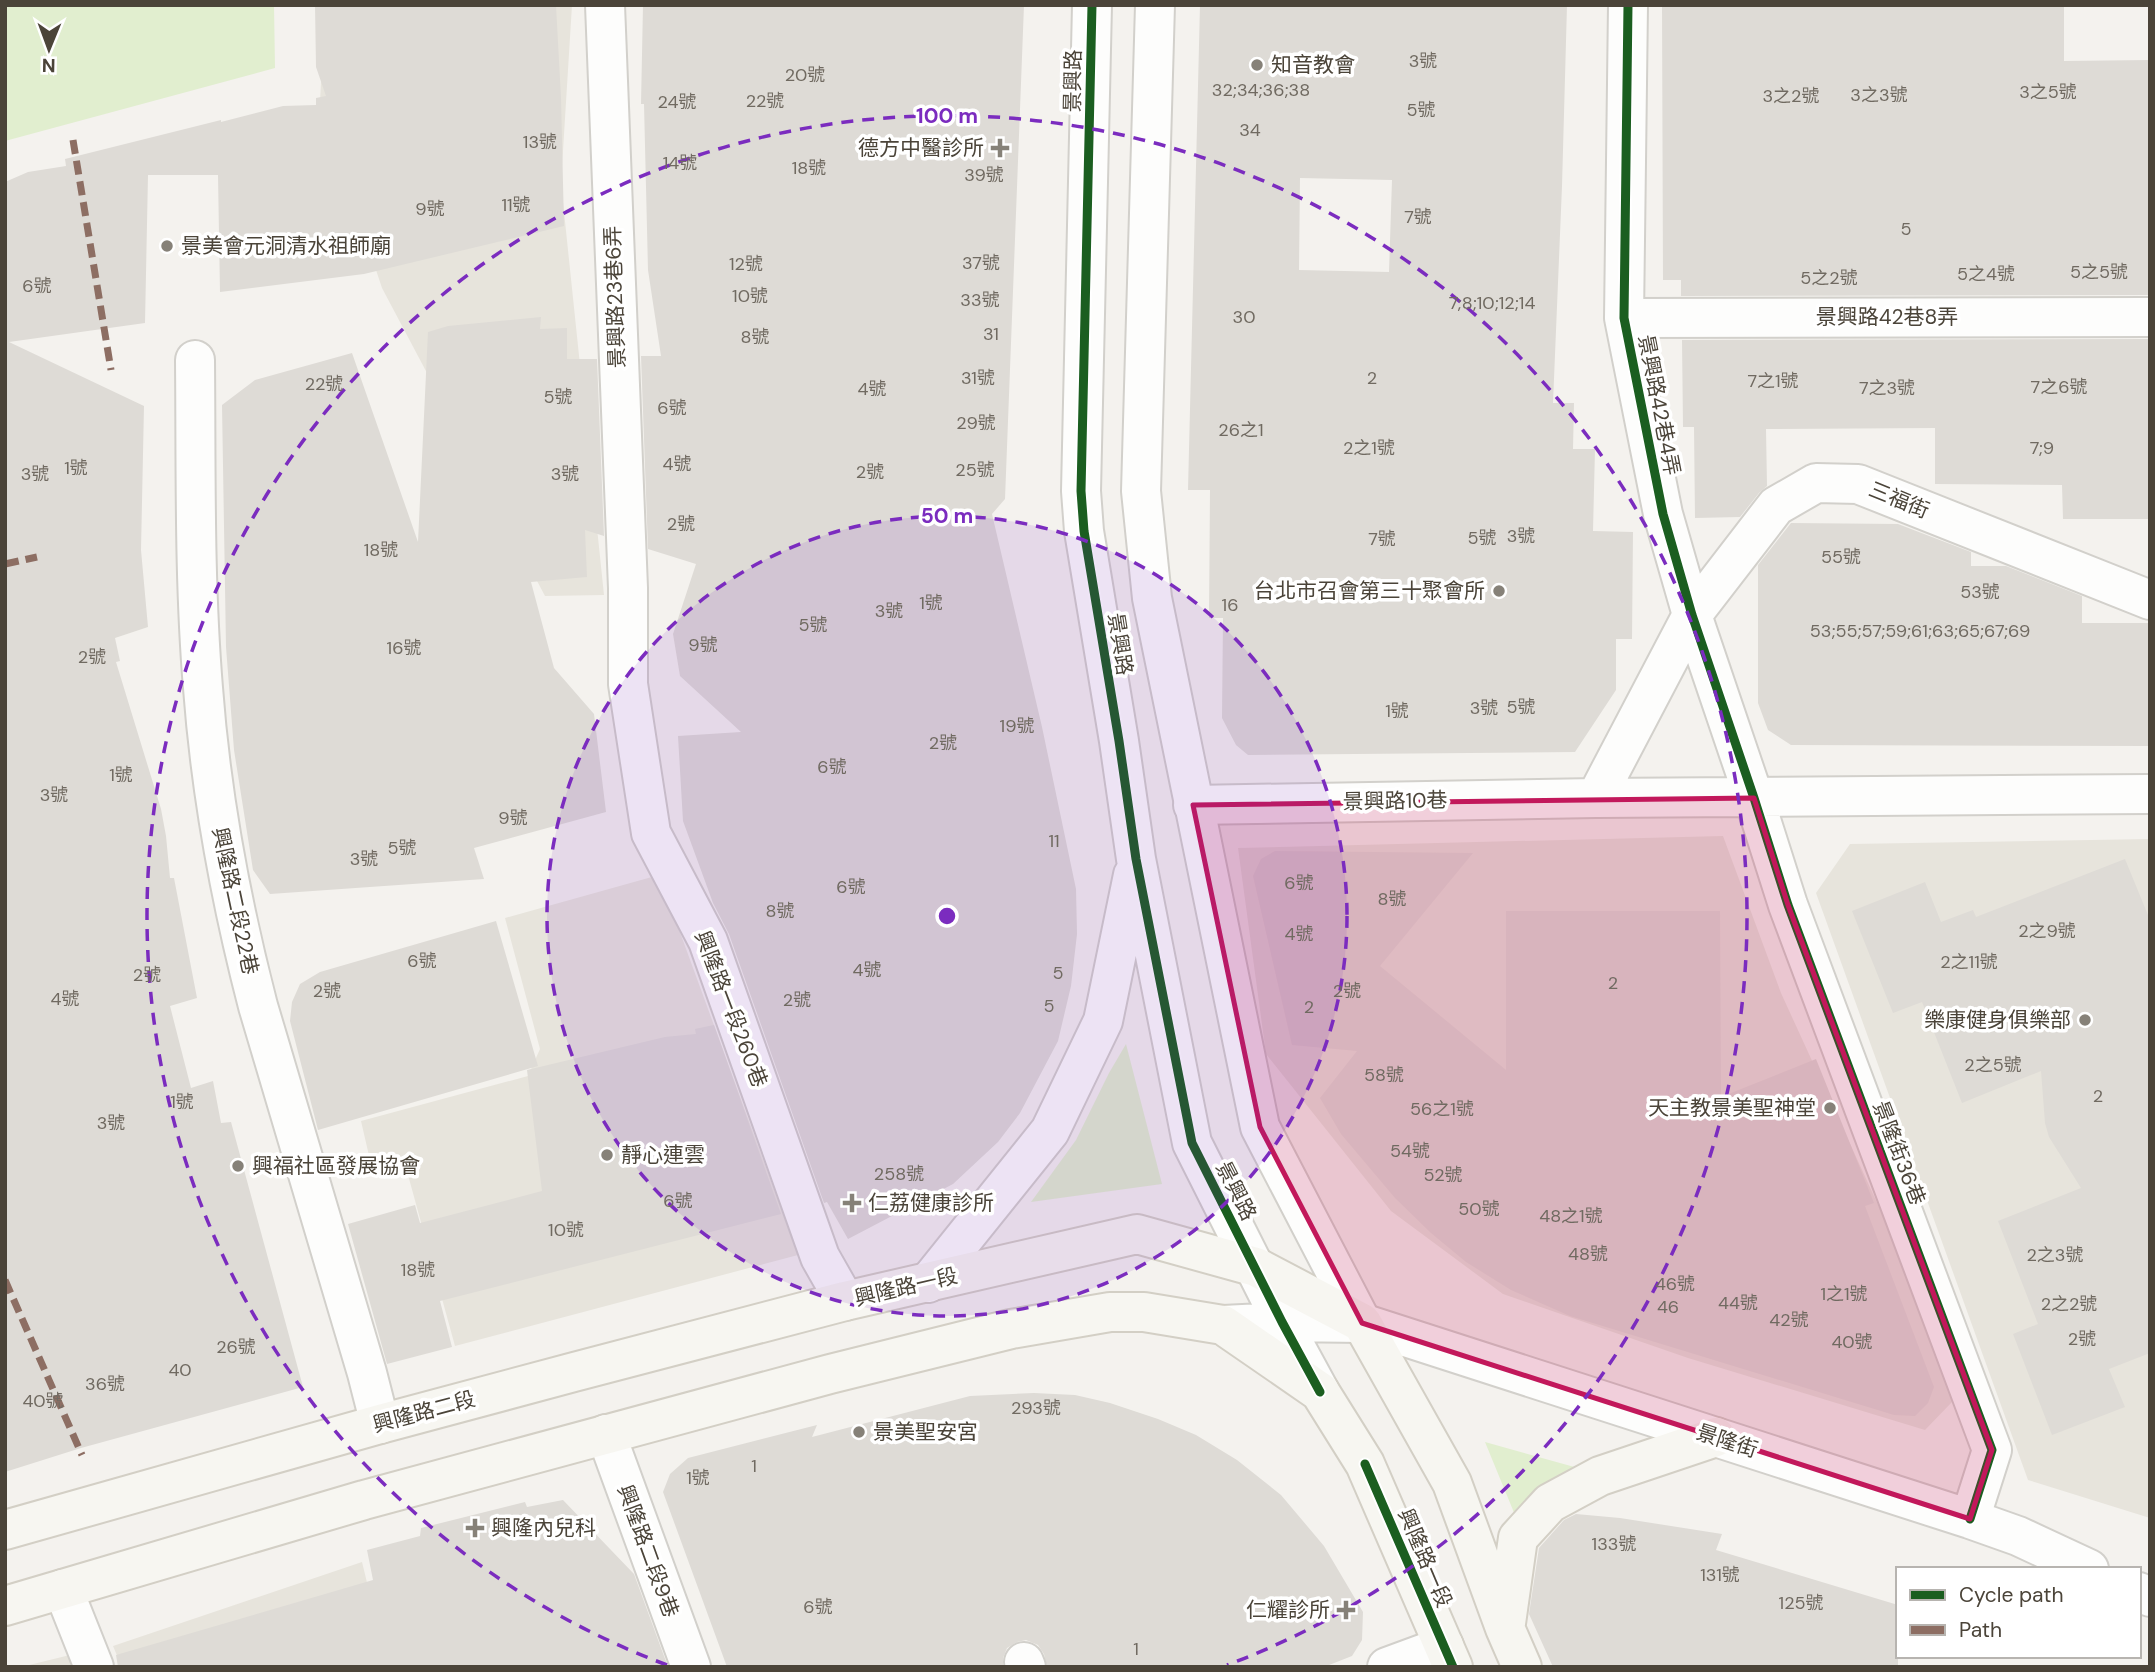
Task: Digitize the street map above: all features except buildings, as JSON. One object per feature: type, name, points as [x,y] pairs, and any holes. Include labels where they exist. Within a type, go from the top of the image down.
[{"type":"main road","name":"興隆路一段","points":[[845,1301],[1137,1234],[1256,1267],[1362,1322]]},
{"type":"main road","name":"興隆路二段","points":[[5,1530],[380,1424],[845,1301]]},
{"type":"main road","name":"興隆路一段","points":[[606,1434],[1010,1329],[1110,1312],[1144,1312],[1223,1325],[1320,1392],[1365,1464],[1449,1656]]},
{"type":"main road","points":[[1362,1322],[1452,1483],[1522,1667]]},
{"type":"main road","points":[[5,1606],[364,1500],[606,1434]]},
{"type":"main road","points":[[1505,1628],[1518,1538],[1549,1503],[1600,1476],[1716,1437]]},
{"type":"street","name":"景興路23巷6弄","points":[[605,5],[628,588]]},
{"type":"street","name":"景興路","points":[[1092,5],[1081,491],[1084,531],[1136,859],[1192,1143],[1320,1392]]},
{"type":"street","name":"景興路","points":[[1155,5],[1142,491],[1152,598],[1260,1127],[1362,1322]]},
{"type":"street","name":"景興路42巷4弄","points":[[1628,5],[1623,317],[1663,514],[1692,615],[1754,797]]},
{"type":"street","name":"景興路42巷8弄","points":[[1623,317],[2150,317]]},
{"type":"street","name":"興隆路二段22巷","points":[[195,360],[196,547],[202,675],[218,822],[242,945],[258,1006],[380,1424]]},
{"type":"street","name":"三福街","points":[[1692,615],[1776,506],[1816,483],[1858,484],[2150,600]]},
{"type":"street","name":"興隆路一段260巷","points":[[628,588],[628,684],[651,833],[708,941],[820,1257],[845,1301]]},
{"type":"street","points":[[1596,798],[1692,615]]},
{"type":"street","points":[[1754,797],[2150,794]]},
{"type":"street","name":"景興路10巷","points":[[1193,805],[1754,797]]},
{"type":"street","name":"景隆街36巷","points":[[1754,797],[1788,905],[1992,1450],[1970,1519]]},
{"type":"street","points":[[928,1283],[1050,1131],[1103,1021],[1136,859]]},
{"type":"street","name":"景隆街","points":[[1223,1325],[1362,1322],[1970,1519],[2018,1536],[2085,1567]]},
{"type":"street","name":"興隆路二段9巷","points":[[606,1434],[691,1667]]},
{"type":"street","points":[[63,1589],[94,1667]]},
{"type":"street","points":[[1387,1667],[1449,1656]]},
{"type":"highlighted area","points":[[1754,798],[1788,905],[1992,1450],[1970,1519],[1362,1323],[1260,1127],[1193,805]]},
{"type":"shaded area","points":[[325,5],[572,5],[561,183],[604,595],[545,596],[382,288],[320,102]]},
{"type":"shaded area","points":[[1723,836],[1781,993],[1944,1349],[1952,1402],[1925,1430],[1688,1358],[1503,1294],[1391,1211],[1266,1054],[1238,848]]},
{"type":"shaded area","points":[[2150,839],[2150,1518],[2028,1480],[1816,893],[1850,844]]},
{"type":"shaded area","name":"靜心連雲","points":[[659,875],[798,1255],[455,1346],[405,1164],[373,1173],[361,1121],[528,1076],[540,1049],[505,918]]},
{"type":"shaded area","points":[[362,1562],[381,1640],[122,1667],[113,1646]]},
{"type":"shaded area","points":[[70,1655],[75,1667],[21,1667]]},
{"type":"green space","points":[[5,5],[274,5],[275,68],[5,141]]},
{"type":"green space","points":[[1126,1044],[1162,1184],[1031,1202],[1076,1140]]},
{"type":"green space","points":[[1485,1442],[1578,1468],[1515,1515]]},
{"type":"marked path","points":[[73,140],[111,370]]},
{"type":"marked path","points":[[5,564],[37,557]]},
{"type":"marked path","points":[[5,1280],[82,1455]]},
{"type":"cycle path","points":[[1092,5],[1081,491],[1084,531],[1136,859],[1192,1143],[1320,1392]]},
{"type":"cycle path","points":[[1628,5],[1624,318],[1663,514],[1692,615],[1788,905],[1992,1450],[1970,1519]]},
{"type":"cycle path","points":[[1365,1464],[1453,1667]]},
{"type":"place","name":"知音教會","points":[[1257,65]]},
{"type":"place","name":"德方中醫診所","points":[[1000,148]]},
{"type":"place","name":"景美會元洞清水祖師廟","points":[[167,246]]},
{"type":"place","name":"台北市召會第三十聚會所","points":[[1499,591]]},
{"type":"place","name":"樂康健身俱樂部","points":[[2085,1020]]},
{"type":"place","name":"天主教景美聖神堂","points":[[1830,1108]]},
{"type":"place","name":"靜心連雲","points":[[607,1155]]},
{"type":"place","name":"興福社區發展協會","points":[[238,1166]]},
{"type":"place","name":"仁荔健康診所","points":[[852,1203]]},
{"type":"place","name":"景美聖安宮","points":[[859,1432]]},
{"type":"place","name":"興隆內兒科","points":[[475,1528]]},
{"type":"place","name":"仁耀診所","points":[[1346,1610]]}]
